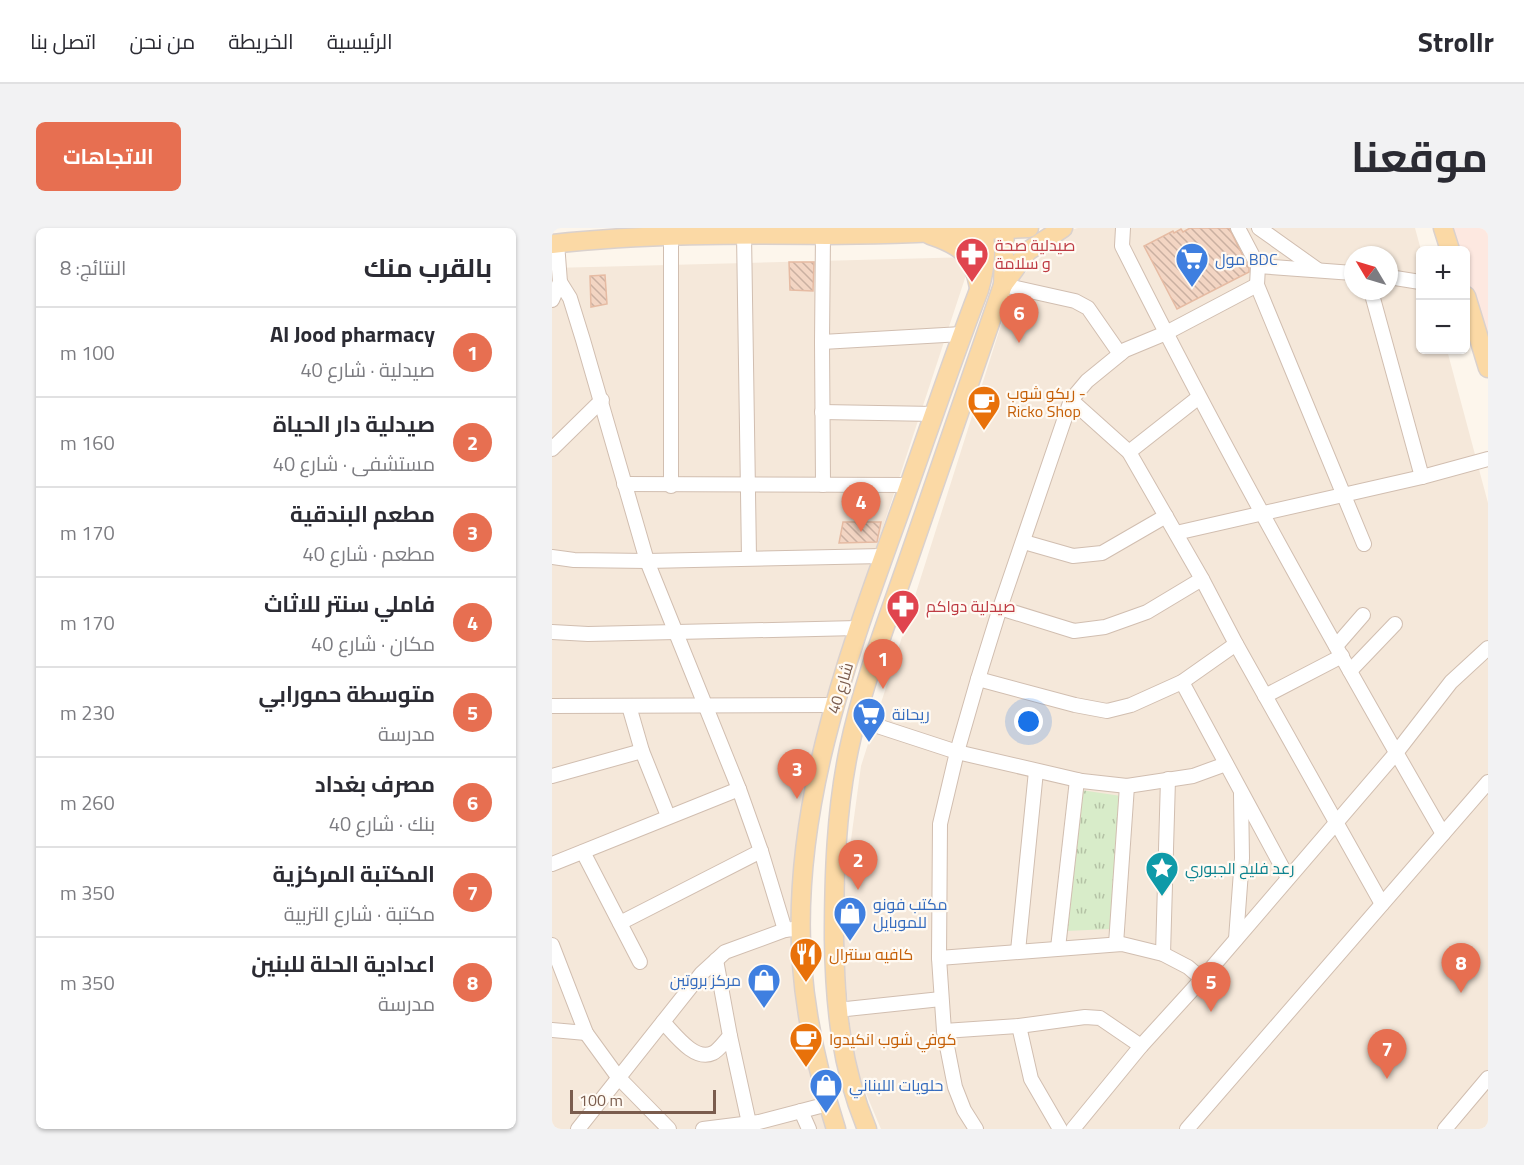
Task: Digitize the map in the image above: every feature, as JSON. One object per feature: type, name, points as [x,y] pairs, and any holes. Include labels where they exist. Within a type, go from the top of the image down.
[{"type":"main road","name":"شارع 40","points":[[867,1129],[850,1083],[838,1028],[834,911],[840,812],[845,777],[856,718],[872,660],[1003,285],[1005,228]]},
{"type":"main road","points":[[555,243],[671,236],[1029,228]]},
{"type":"main road","points":[[1003,285],[1028,251],[1063,228]]},
{"type":"main road","points":[[1443,228],[1449,246]]},
{"type":"main road","name":"شارع 40","points":[[836,1129],[813,1041],[802,966],[793,929],[803,868],[819,773],[834,705],[883,556],[979,291],[984,272],[984,229]]},
{"type":"main road","points":[[920,232],[947,241],[966,253],[975,269],[979,291]]},
{"type":"main road","points":[[1467,300],[1487,360]]},
{"type":"main road","points":[[819,773],[831,780],[845,777]]},
{"type":"main road","points":[[813,808],[828,805],[840,812]]},
{"type":"street","points":[[1123,228],[1122,246],[1199,397],[1262,515],[1443,834]]},
{"type":"street","points":[[1238,228],[1258,266],[1257,285],[1364,544]]},
{"type":"street","points":[[1259,228],[1320,271]]},
{"type":"street","points":[[744,234],[746,485],[749,557]]},
{"type":"street","points":[[823,234],[823,485]]},
{"type":"street","points":[[671,236],[671,486]]},
{"type":"street","points":[[555,243],[560,282],[570,298],[602,400],[647,561],[793,929],[725,952],[716,960],[701,974],[578,1129]]},
{"type":"street","points":[[1258,266],[1344,272]]},
{"type":"street","points":[[1398,279],[1416,281]]},
{"type":"street","points":[[552,300],[560,282]]},
{"type":"street","points":[[1003,285],[1075,301],[1088,308],[1120,354]]},
{"type":"street","points":[[976,1129],[964,1110],[955,1086],[944,1031],[939,958],[940,824],[957,752],[1000,608],[1071,400],[1087,381],[1125,350],[1166,333],[1257,285]]},
{"type":"street","points":[[1373,300],[1422,477]]},
{"type":"street","points":[[822,342],[962,334]]},
{"type":"street","points":[[1128,452],[1199,397]]},
{"type":"street","points":[[552,447],[602,400]]},
{"type":"street","points":[[1071,400],[1128,452],[1202,579],[1382,904]]},
{"type":"street","points":[[822,412],[935,414]]},
{"type":"street","points":[[1176,533],[1343,496],[1488,459]]},
{"type":"street","points":[[624,484],[671,486],[909,485]]},
{"type":"street","points":[[1024,542],[1073,556],[1102,553],[1166,516]]},
{"type":"street","points":[[552,557],[574,560],[647,561],[749,557],[883,556]]},
{"type":"street","points":[[1000,608],[1074,630],[1105,627],[1147,612],[1202,579]]},
{"type":"street","points":[[1265,696],[1339,651],[1362,615]]},
{"type":"street","points":[[1350,671],[1395,624]]},
{"type":"street","points":[[552,632],[588,634],[858,628]]},
{"type":"street","points":[[978,679],[1075,705],[1107,711],[1131,705],[1182,682],[1236,644]]},
{"type":"street","points":[[1073,1129],[1141,1046],[1202,979],[1396,753],[1451,682],[1488,648]]},
{"type":"street","points":[[1182,682],[1288,878]]},
{"type":"street","points":[[552,706],[834,705]]},
{"type":"street","points":[[629,706],[642,751],[668,816]]},
{"type":"street","points":[[856,718],[957,752],[1077,780],[1127,786],[1193,776],[1226,764]]},
{"type":"street","points":[[552,776],[642,751]]},
{"type":"street","points":[[1018,951],[1036,771]]},
{"type":"street","points":[[1163,954],[1168,779]]},
{"type":"street","points":[[1058,948],[1077,780]]},
{"type":"street","points":[[1187,1129],[1488,782]]},
{"type":"street","points":[[1116,944],[1127,786]]},
{"type":"street","points":[[552,864],[739,789]]},
{"type":"street","points":[[1236,939],[1242,858],[1241,792]]},
{"type":"street","points":[[620,923],[761,851]]},
{"type":"street","points":[[583,852],[640,962]]},
{"type":"street","points":[[939,958],[1122,944],[1163,954],[1188,967],[1202,979]]},
{"type":"street","points":[[552,945],[586,1033],[618,1077],[669,1129]]},
{"type":"street","points":[[716,960],[730,1036],[755,1125]]},
{"type":"street","points":[[837,1010],[941,999]]},
{"type":"street","points":[[944,1031],[1019,1026],[1085,1017],[1100,1018],[1141,1046]]},
{"type":"street","points":[[663,1022],[693,1051],[701,1054],[714,1053],[730,1036]]},
{"type":"street","points":[[1019,1026],[1031,1079],[1060,1129]]},
{"type":"street","points":[[555,1033],[586,1033]]},
{"type":"street","points":[[1445,1129],[1488,1078]]},
{"type":"street","points":[[703,1129],[755,1125],[828,1104]]},
{"type":"street","points":[[801,1111],[809,1129]]},
{"type":"shaded area","points":[[1078,228],[1415,228],[1420,246],[1416,246],[1416,354],[1448,354],[1488,503],[1488,1129],[881,1129],[854,1065],[840,921],[861,766],[1014,284],[1067,231]]},
{"type":"shaded area","points":[[1445,228],[1488,228],[1488,361],[1470,305],[1470,246],[1451,246]]},
{"type":"shaded area","points":[[972,257],[850,627],[799,917],[835,1129],[552,1129],[552,268]]},
{"type":"green space","points":[[1081,790],[1121,796],[1111,929],[1065,931]]},
{"type":"building","name":"مول BDC","points":[[1190,228],[1229,228],[1249,272],[1177,309],[1144,246],[1173,231],[1174,233],[1181,229],[1183,232]]},
{"type":"building","points":[[789,262],[814,262],[813,291],[790,290]]},
{"type":"building","points":[[605,275],[607,304],[591,307],[590,276]]},
{"type":"building","points":[[843,522],[881,522],[877,542],[839,543]]},
{"type":"place","name":"صيدلية صحة و سلامة","points":[[972,283]]},
{"type":"place","name":"مول BDC","points":[[1192,288]]},
{"type":"place","name":"مصرف بغداد","points":[[1019,343]]},
{"type":"place","name":"ريكو شوب - Ricko Shop","points":[[984,431]]},
{"type":"place","name":"فاملي سنتر للاثاث","points":[[861,532]]},
{"type":"place","name":"صيدلية دواكم","points":[[903,635]]},
{"type":"place","name":"Al Jood pharmacy","points":[[883,689]]},
{"type":"place","name":"ريحانة","points":[[869,743]]},
{"type":"place","name":"مطعم البندقية","points":[[797,799]]},
{"type":"place","name":"صيدلية دار الحياة","points":[[858,890]]},
{"type":"place","name":"رعد فليح الجبوري","points":[[1162,897]]},
{"type":"place","name":"مكتب فونو للموبايل","points":[[850,942]]},
{"type":"place","name":"كافيه سنترال","points":[[806,983]]},
{"type":"place","name":"اعدادية الحلة للبنين","points":[[1461,993]]},
{"type":"place","name":"مركز بروتين","points":[[764,1009]]},
{"type":"place","name":"متوسطة حمورابي","points":[[1211,1012]]},
{"type":"place","name":"كوفي شوب انكيدوا","points":[[806,1068]]},
{"type":"place","name":"المكتبة المركزية","points":[[1387,1079]]},
{"type":"place","name":"حلويات اللبناني","points":[[826,1114]]}]
